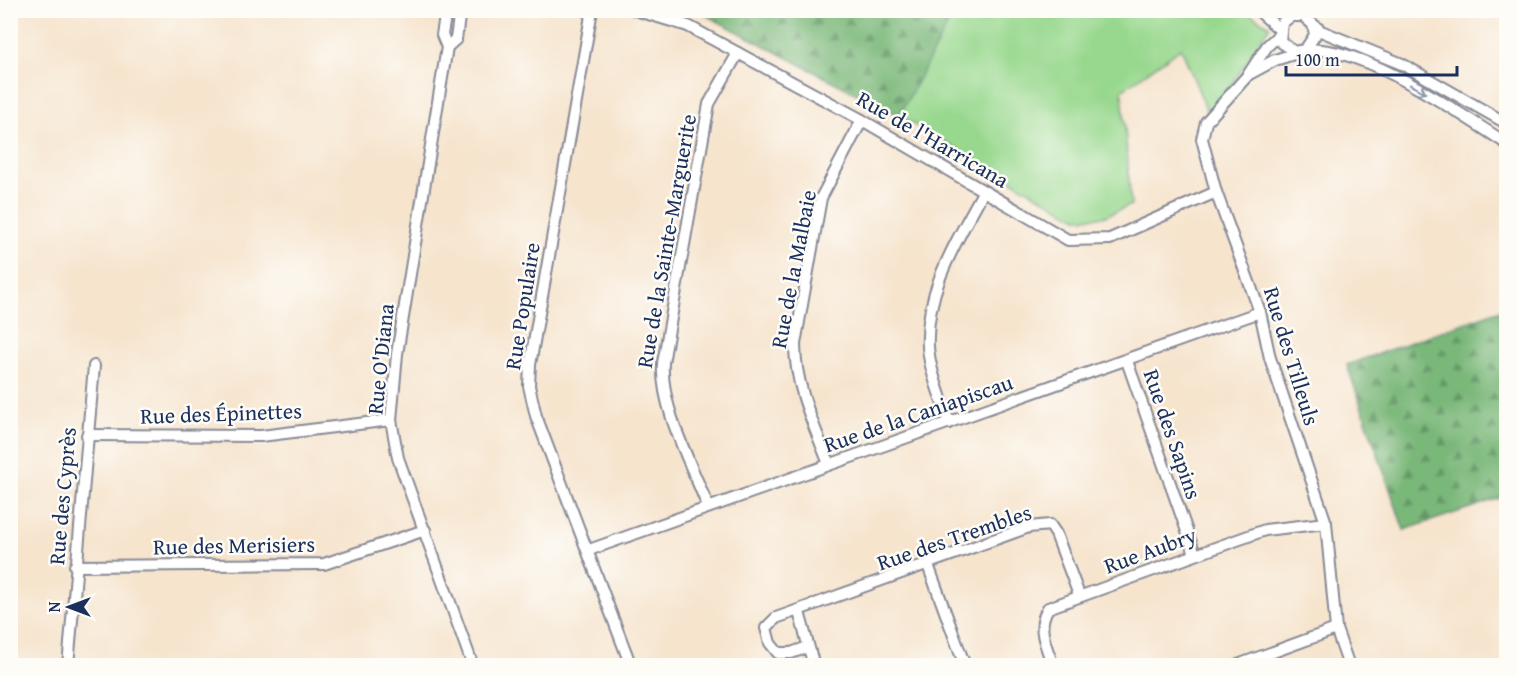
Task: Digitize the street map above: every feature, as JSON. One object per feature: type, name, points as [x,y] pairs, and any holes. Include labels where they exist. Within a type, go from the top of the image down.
[{"type":"street","name":"Rue O'Diana","points":[[446,10],[442,35],[447,47],[397,354],[391,420],[398,458],[425,530],[470,665]]},
{"type":"street","name":"Rue O'Diana","points":[[447,47],[456,39],[460,10]]},
{"type":"street","name":"Rue Populaire","points":[[592,10],[530,365],[530,386],[536,416],[589,550],[631,666]]},
{"type":"street","name":"Rue de l'Harricana","points":[[635,10],[688,26],[738,52],[862,120],[1068,240],[1110,239],[1216,192]]},
{"type":"street","points":[[1258,10],[1279,32],[1283,46],[1302,51],[1322,48],[1381,70],[1436,99],[1506,144]]},
{"type":"street","points":[[1284,10],[1338,39],[1402,64],[1506,123]]},
{"type":"street","points":[[1279,32],[1286,19],[1297,15]]},
{"type":"street","points":[[1302,51],[1314,41],[1312,24]]},
{"type":"street","name":"Rue des Tilleuls","points":[[1279,32],[1248,75],[1206,122],[1202,139],[1216,192],[1260,312],[1270,358],[1326,523],[1336,629],[1349,666]]},
{"type":"street","name":"Rue des Tilleuls","points":[[1248,75],[1275,60],[1302,51]]},
{"type":"street","name":"Rue de la Sainte-Marguerite","points":[[708,507],[669,407],[662,381],[663,363],[709,104],[738,52]]},
{"type":"street","name":"Rue de la Malbaie","points":[[829,464],[800,388],[795,368],[795,344],[821,198],[862,120]]},
{"type":"street","points":[[949,423],[928,348],[929,320],[939,275],[983,192]]},
{"type":"street","name":"Rue de la Caniapiscau","points":[[589,550],[1260,312]]},
{"type":"street","name":"Rue des Sapins","points":[[1127,361],[1195,554]]},
{"type":"street","name":"Rue des Cyprès","points":[[68,666],[94,366]]},
{"type":"street","name":"Rue des Épinettes","points":[[87,435],[261,436],[391,420]]},
{"type":"street","name":"Rue Aubry","points":[[1053,666],[1042,632],[1042,618],[1048,608],[1265,530],[1326,523]]},
{"type":"street","name":"Rue des Trembles","points":[[799,612],[1029,527],[1050,525],[1056,534],[1079,596]]},
{"type":"street","name":"Rue des Merisiers","points":[[75,566],[324,564],[425,530]]},
{"type":"street","points":[[928,565],[964,666]]},
{"type":"street","points":[[808,647],[791,653],[778,653],[770,643],[766,628],[776,618],[799,612],[814,666]]},
{"type":"street","points":[[1235,666],[1253,662],[1336,629]]},
{"type":"green space","points":[[1243,10],[1270,26],[1210,118],[1181,48],[1122,90],[1131,205],[1103,217],[1077,218],[899,116],[955,11]]},
{"type":"green space","points":[[698,11],[955,11],[899,116]]},
{"type":"green space","points":[[1506,308],[1506,496],[1404,530],[1347,365]]}]
